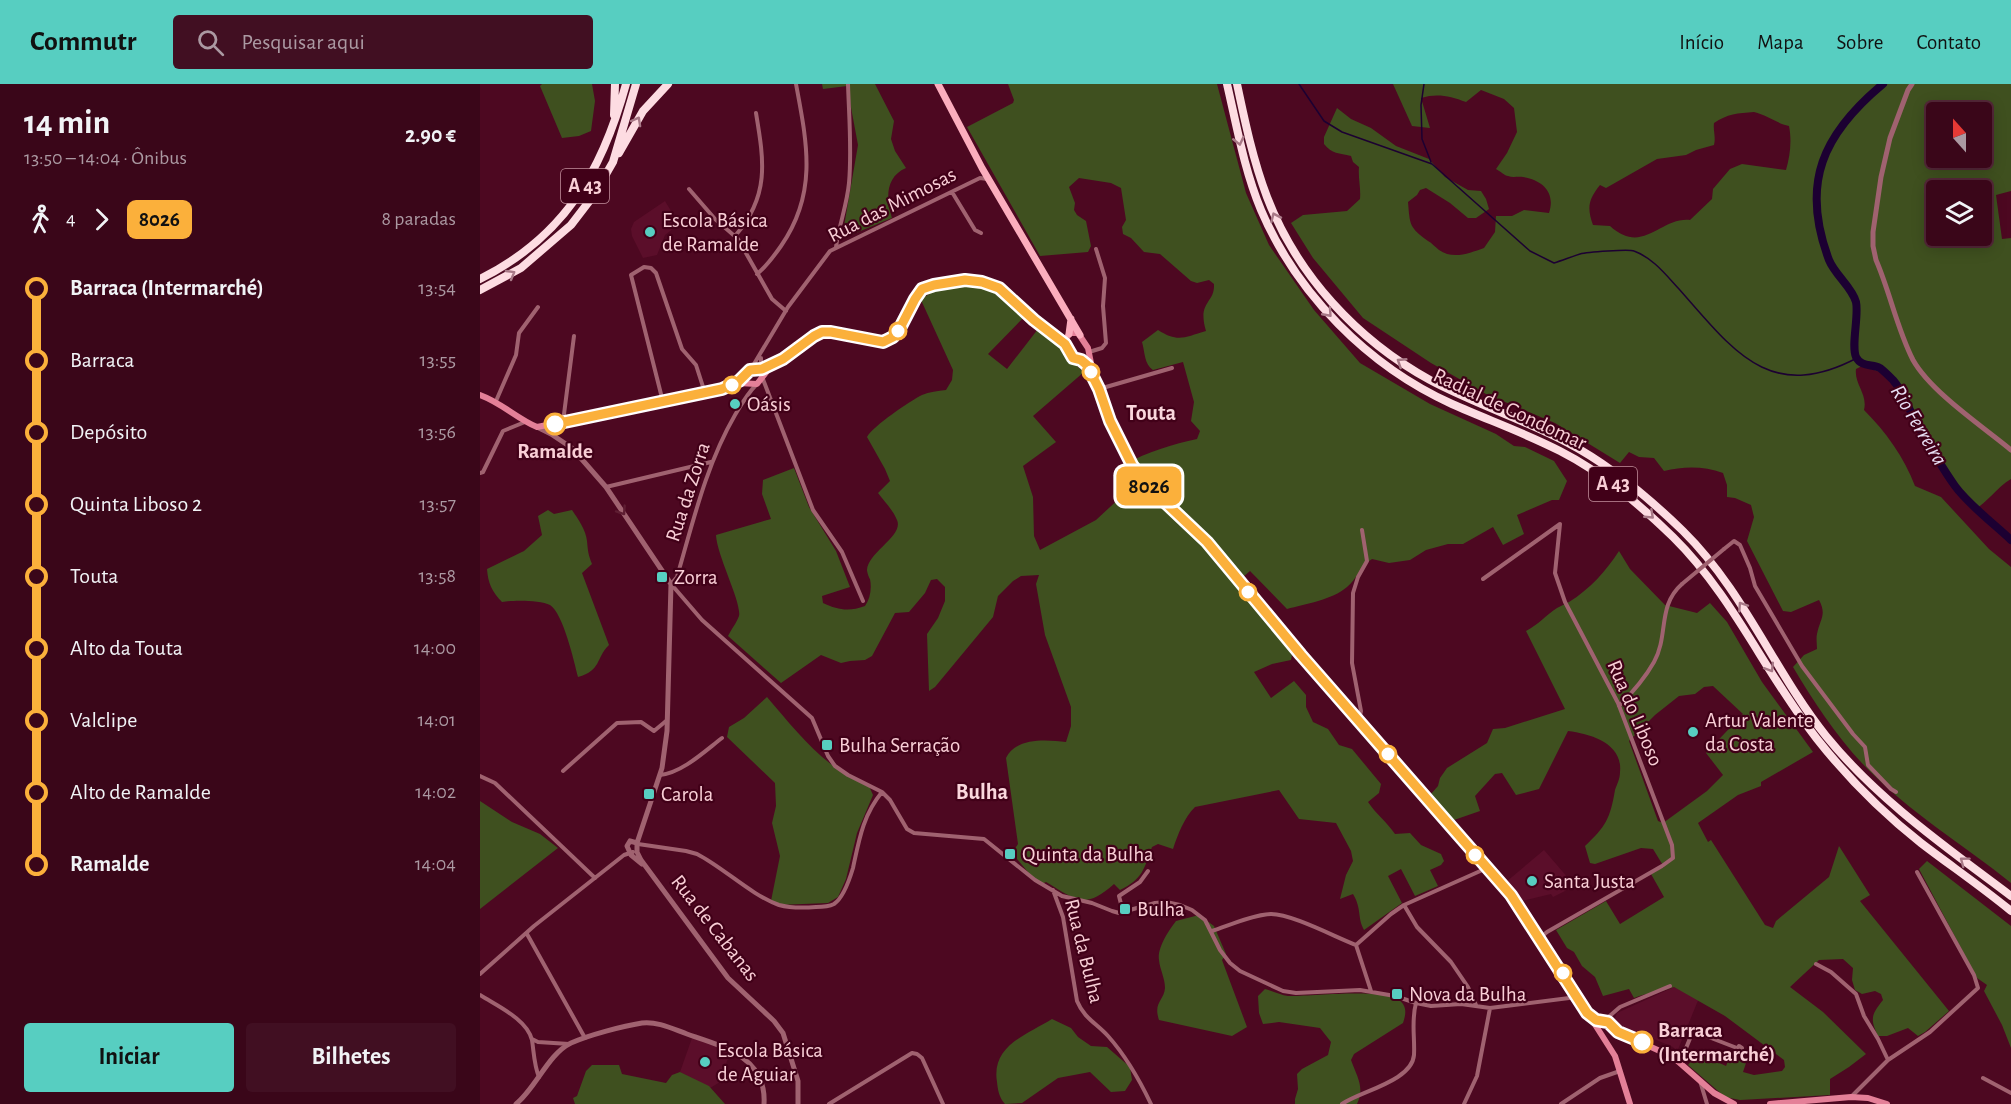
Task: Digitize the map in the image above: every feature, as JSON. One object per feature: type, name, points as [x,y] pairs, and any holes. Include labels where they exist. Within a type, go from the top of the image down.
[{"type":"highway","points":[[614,125],[615,84]]},
{"type":"highway","name":"A 43","points":[[480,279],[515,260],[533,246],[561,218],[582,191],[601,159],[626,84]]},
{"type":"highway","name":"A 43","points":[[480,290],[521,268],[539,254],[571,225],[594,195],[613,162],[636,84]]},
{"type":"highway","points":[[613,162],[643,111],[668,84]]},
{"type":"highway","name":"Radial de Gondomar","points":[[1227,84],[1243,155],[1261,210],[1291,266],[1332,318],[1377,358],[1401,375],[1450,403],[1560,450],[1607,480],[1640,506],[1689,553],[1717,586],[1797,712],[1847,774],[1882,809],[1921,842],[2011,911]]},
{"type":"highway","name":"Radial de Gondomar","points":[[1237,84],[1255,162],[1277,222],[1310,276],[1328,298],[1364,333],[1405,365],[1452,391],[1569,443],[1623,479],[1663,513],[1702,551],[1723,579],[1767,644],[1804,705],[1846,759],[1889,802],[2011,896]]},
{"type":"main road","points":[[938,84],[997,191]]},
{"type":"main road","points":[[981,165],[985,166],[1080,335],[1089,353],[1110,421],[1132,465],[1150,488],[1207,542],[1301,655],[1519,905],[1587,1013],[1604,1027],[1667,1053],[1714,1093],[1730,1103]]},
{"type":"main road","points":[[758,380],[774,364],[822,332],[883,342],[893,337],[900,328],[922,289],[965,280],[982,282],[999,288],[1065,344],[1073,358],[1087,365],[1099,389]]},
{"type":"main road","points":[[1065,344],[1071,319]]},
{"type":"main road","points":[[1046,329],[1068,335],[1077,332],[1080,335]]},
{"type":"main road","points":[[1081,360],[1089,353]]},
{"type":"main road","points":[[480,395],[496,401],[537,428],[758,380],[774,364]]},
{"type":"main road","points":[[729,386],[742,379],[758,380]]},
{"type":"main road","points":[[1604,1027],[1607,1042],[1621,1071],[1630,1104]]},
{"type":"main road","points":[[1770,1104],[1851,1097],[1868,1098],[1887,1104]]},
{"type":"street","points":[[757,274],[765,268],[789,234],[804,194],[807,155],[796,84]]},
{"type":"street","points":[[836,247],[849,184],[848,84]]},
{"type":"street","points":[[1912,84],[1886,150],[1873,232],[1876,260],[1907,345],[1922,373],[1933,386],[2011,450]]},
{"type":"street","points":[[735,236],[752,212],[761,187],[763,157],[756,113]]},
{"type":"street","name":"Rua das Mimosas","points":[[980,178],[981,165]]},
{"type":"street","name":"Rua das Mimosas","points":[[758,380],[762,353],[786,311],[830,251],[980,178],[989,180]]},
{"type":"street","points":[[689,189],[715,219],[735,236],[772,299],[786,311]]},
{"type":"street","points":[[952,192],[975,230],[981,233]]},
{"type":"street","points":[[1089,353],[1102,348],[1106,343],[1103,306],[1105,278],[1096,249]]},
{"type":"street","points":[[663,402],[631,275],[644,267],[651,268],[656,273],[682,349],[696,365],[705,393]]},
{"type":"street","points":[[496,401],[516,355],[519,333],[538,307]]},
{"type":"street","points":[[563,423],[574,336]]},
{"type":"street","points":[[762,353],[764,362],[774,364]]},
{"type":"street","name":"Rua das Mimosas","points":[[758,380],[762,353]]},
{"type":"street","points":[[1099,389],[1172,368]]},
{"type":"street","points":[[758,380],[813,510],[842,552],[863,601]]},
{"type":"street","name":"Rua da Zorra","points":[[671,584],[677,577],[711,462],[724,434],[758,380]]},
{"type":"street","points":[[480,473],[483,472],[503,431],[525,422]]},
{"type":"street","points":[[537,428],[572,448],[606,487],[671,584],[702,620],[812,718],[828,756],[835,766],[882,792],[890,800],[907,829],[914,833],[984,839],[1035,880],[1062,896],[1092,903],[1112,911],[1123,912],[1166,902],[1192,910],[1205,920],[1220,950],[1230,963],[1240,971],[1283,991],[1296,993],[1371,991],[1395,996],[1416,1004],[1490,1008],[1577,997]]},
{"type":"street","points":[[606,487],[711,462]]},
{"type":"street","name":"Rua do Liboso","points":[[1484,579],[1560,524],[1556,573],[1565,602],[1619,706],[1672,845],[1673,858],[1662,866],[1546,932],[1540,938]]},
{"type":"street","points":[[1358,721],[1361,711],[1352,663],[1353,593],[1358,577],[1367,561],[1362,530]]},
{"type":"street","points":[[1619,706],[1636,688],[1655,661],[1662,640],[1666,606],[1670,596],[1734,541],[1740,545],[1755,586],[1802,666],[1853,734],[1862,742],[1868,765],[1896,792]]},
{"type":"street","points":[[480,974],[633,850],[660,775],[668,720],[671,584]]},
{"type":"street","points":[[563,771],[617,723],[641,722],[654,731],[668,720]]},
{"type":"street","points":[[660,775],[669,773],[694,759],[722,738]]},
{"type":"street","points":[[480,776],[495,783],[596,878]]},
{"type":"street","points":[[633,850],[686,850],[697,854],[765,898],[780,905],[808,908],[834,904],[839,899],[853,869],[859,836],[870,808],[882,792]]},
{"type":"street","points":[[633,850],[630,841],[639,835]]},
{"type":"street","name":"Rua de Cabanas","points":[[633,850],[728,978],[774,1021],[783,1033],[789,1046],[798,1081],[800,1102]]},
{"type":"street","points":[[1356,945],[1404,905],[1487,868]]},
{"type":"street","points":[[1123,912],[1119,896],[1140,882],[1148,871]]},
{"type":"street","points":[[1851,1097],[1888,1060],[1930,1032],[1978,988],[1974,975],[1917,872]]},
{"type":"street","name":"Rua da Bulha","points":[[1053,890],[1066,928],[1077,1001],[1082,1013],[1108,1036],[1151,1104]]},
{"type":"street","points":[[1404,905],[1417,927],[1451,962],[1468,987],[1476,1006]]},
{"type":"street","points":[[1212,931],[1247,919],[1271,914],[1286,917],[1356,945]]},
{"type":"street","points":[[527,934],[585,1038]]},
{"type":"street","points":[[1356,945],[1371,991]]},
{"type":"street","points":[[1816,964],[1831,972],[1856,994],[1864,1016],[1888,1060]]},
{"type":"street","points":[[1604,1027],[1612,1014],[1620,1007],[1670,986]]},
{"type":"street","points":[[480,995],[522,1023],[532,1039],[538,1077]]},
{"type":"street","points":[[1342,1104],[1357,1095],[1392,1081],[1409,1068],[1414,1058],[1412,1021],[1416,1004]]},
{"type":"street","points":[[1464,1104],[1477,1076],[1490,1008]]},
{"type":"street","points":[[532,1039],[538,1042],[569,1044],[643,1023],[660,1024],[731,1049],[748,1061],[757,1072],[762,1084],[764,1104]]},
{"type":"street","points":[[1680,1062],[1693,1031],[1737,1048]]},
{"type":"street","points":[[516,1104],[569,1044]]},
{"type":"street","points":[[829,1104],[912,1053],[917,1053],[922,1058],[943,1104]]},
{"type":"street","points":[[1562,1104],[1600,1078],[1621,1071]]},
{"type":"street","points":[[1698,1078],[1707,1104]]},
{"type":"street","points":[[1983,1078],[2011,1093]]},
{"type":"shaded area","name":"Escola Básica de Ramalde","points":[[665,201],[679,224],[665,235],[657,255],[643,258],[631,229],[634,222]]},
{"type":"shaded area","points":[[1544,850],[1575,886],[1553,897],[1551,894],[1522,901],[1506,882]]},
{"type":"shaded area","points":[[1674,987],[1699,998],[1677,1052],[1673,1047],[1637,1032],[1635,1035],[1616,1026],[1614,1020],[1617,1013]]},
{"type":"shaded area","name":"Escola Básica de Aguiar","points":[[692,1038],[730,1052],[720,1082],[710,1088],[680,1072]]},
{"type":"green space","points":[[542,84],[592,84],[595,101],[591,131],[579,136],[562,138],[540,86]]},
{"type":"green space","points":[[822,84],[875,84],[894,121],[891,139],[895,151],[906,168],[894,177],[889,189],[892,218],[846,237],[843,232],[858,145],[847,86],[823,89]]},
{"type":"green space","points":[[1008,84],[1217,84],[1246,193],[1269,245],[1314,310],[1360,363],[1430,404],[1496,434],[1514,446],[1525,447],[1554,461],[1567,481],[1559,500],[1552,500],[1517,515],[1524,534],[1503,545],[1493,527],[1463,544],[1448,544],[1426,550],[1410,560],[1389,563],[1372,559],[1341,591],[1318,601],[1287,609],[1250,571],[1236,583],[1292,655],[1291,660],[1272,664],[1254,672],[1271,698],[1294,681],[1306,695],[1306,707],[1313,722],[1328,729],[1339,745],[1352,749],[1381,784],[1379,793],[1368,802],[1374,810],[1395,834],[1410,833],[1421,845],[1441,854],[1444,861],[1430,870],[1438,886],[1415,896],[1401,869],[1388,876],[1402,903],[1364,930],[1358,904],[1353,894],[1340,899],[1346,875],[1353,861],[1351,851],[1336,823],[1299,819],[1279,790],[1195,807],[1179,832],[1173,849],[1158,844],[1152,847],[1138,877],[1120,890],[1114,884],[1095,897],[1080,900],[1046,882],[1038,884],[1012,853],[1018,844],[1006,758],[1017,746],[1024,743],[1066,742],[1071,726],[1071,707],[1045,635],[1036,584],[1039,575],[1021,576],[998,596],[993,617],[935,687],[929,691],[927,634],[938,618],[945,601],[945,587],[937,579],[931,580],[925,593],[909,612],[895,613],[872,656],[865,660],[841,663],[821,655],[781,683],[728,636],[739,616],[739,610],[720,555],[716,535],[771,519],[762,494],[763,480],[794,468],[809,507],[836,551],[850,587],[822,596],[823,603],[849,610],[865,606],[867,603],[871,590],[867,570],[869,563],[891,538],[898,526],[893,513],[878,493],[890,481],[867,437],[901,408],[922,395],[946,390],[952,380],[953,370],[921,300],[937,290],[967,285],[987,288],[1003,297],[1024,317],[988,354],[1007,369],[1038,329],[1062,348],[1071,361],[1084,372],[1033,416],[1056,442],[1023,466],[1033,497],[1034,536],[1040,550],[1096,520],[1137,482],[1126,464],[1160,449],[1197,439],[1200,431],[1191,421],[1194,402],[1183,362],[1153,370],[1146,361],[1142,342],[1158,330],[1176,338],[1206,331],[1205,308],[1214,291],[1214,284],[1209,280],[1197,283],[1191,281],[1160,254],[1144,252],[1131,238],[1123,234],[1122,227],[1126,220],[1121,188],[1111,183],[1079,178],[1069,187],[1075,203],[1074,210],[1086,221],[1091,246],[1088,252],[1040,256],[967,127],[1013,103]]},
{"type":"green space","points":[[1393,84],[2011,84],[2011,191],[1996,195],[2002,239],[2011,238],[2011,479],[1974,510],[1946,474],[1941,462],[1934,457],[1922,437],[1913,414],[1899,394],[1899,386],[1889,375],[1862,366],[1856,369],[1856,374],[1864,399],[1864,410],[1894,445],[1915,486],[1941,497],[1989,549],[2011,567],[2011,883],[1893,793],[1854,754],[1821,711],[1793,667],[1804,655],[1817,649],[1817,636],[1823,613],[1819,600],[1791,612],[1783,611],[1747,541],[1754,517],[1751,505],[1727,497],[1727,485],[1723,473],[1694,468],[1664,471],[1654,458],[1639,457],[1629,452],[1620,463],[1555,423],[1486,394],[1431,363],[1363,318],[1313,258],[1291,223],[1303,215],[1347,211],[1360,199],[1359,167],[1353,162],[1351,156],[1339,154],[1324,144],[1324,137],[1337,108],[1396,146],[1429,159],[1445,177],[1468,190],[1481,191],[1489,209],[1476,218],[1468,218],[1426,188],[1420,190],[1408,202],[1410,221],[1414,229],[1444,253],[1462,255],[1484,248],[1495,232],[1496,216],[1512,216],[1524,210],[1549,213],[1551,199],[1546,188],[1536,181],[1507,176],[1496,169],[1517,132],[1514,108],[1504,99],[1481,90],[1466,102],[1444,96],[1421,98],[1430,128],[1412,126]],"holes":[[[1754,112],[1789,126],[1790,148],[1786,170],[1742,164],[1730,169],[1713,189],[1712,199],[1690,220],[1669,224],[1642,236],[1632,237],[1610,226],[1593,225],[1590,204],[1600,185],[1606,188],[1657,159],[1686,155],[1714,145],[1714,123],[1728,116]]]},
{"type":"green space","points":[[548,510],[554,514],[572,510],[583,529],[592,564],[582,573],[609,645],[595,667],[578,677],[567,638],[555,610],[550,605],[540,602],[502,602],[491,587],[487,569],[524,551],[542,535],[538,516]]},
{"type":"green space","points":[[1619,551],[1630,569],[1665,605],[1697,613],[1710,603],[1727,622],[1762,682],[1813,752],[1761,782],[1761,786],[1738,795],[1698,823],[1708,842],[1711,840],[1765,925],[1773,928],[1776,921],[1829,877],[1839,846],[1870,895],[1860,901],[1949,1011],[1918,1036],[1908,1028],[1887,1036],[1878,1036],[1873,1017],[1883,1000],[1881,994],[1875,991],[1862,994],[1855,990],[1852,980],[1853,968],[1843,959],[1819,960],[1790,987],[1823,1012],[1866,1054],[1830,1079],[1830,1095],[1740,1100],[1725,1097],[1688,1065],[1698,1053],[1726,1066],[1730,1056],[1746,1063],[1743,1072],[1754,1075],[1782,1071],[1785,1067],[1784,1060],[1725,1016],[1674,987],[1634,998],[1629,989],[1603,996],[1595,977],[1582,966],[1574,952],[1567,948],[1556,930],[1606,901],[1620,924],[1664,897],[1651,874],[1664,867],[1653,849],[1641,848],[1595,864],[1590,863],[1585,846],[1606,821],[1620,775],[1620,762],[1617,754],[1604,742],[1568,731],[1539,789],[1516,795],[1502,773],[1495,774],[1475,796],[1480,811],[1454,820],[1430,795],[1438,786],[1447,768],[1487,743],[1493,729],[1505,728],[1565,709],[1526,631],[1584,591]],"holes":[[[1713,686],[1743,714],[1706,753],[1723,775],[1707,791],[1663,823],[1658,821],[1629,741],[1655,715],[1679,696],[1695,694],[1704,687]]]},
{"type":"green space","points":[[767,697],[825,760],[853,779],[869,786],[873,795],[857,833],[846,879],[838,897],[828,903],[778,905],[771,901],[780,856],[772,823],[776,806],[775,783],[727,737],[729,727],[744,718]]},
{"type":"green space","points":[[480,801],[512,822],[540,834],[558,848],[480,909]]},
{"type":"green space","points":[[1927,861],[2011,926],[2011,1048],[1984,991],[1987,985],[1977,978],[1919,869]]},
{"type":"green space","points":[[1199,915],[1214,926],[1226,954],[1222,960],[1247,1027],[1232,1036],[1159,1020],[1157,1014],[1165,988],[1159,960],[1162,945],[1176,921]]},
{"type":"green space","points":[[1265,989],[1288,996],[1383,995],[1403,1004],[1405,1016],[1403,1023],[1354,1054],[1351,1060],[1360,1087],[1357,1104],[1295,1104],[1298,1089],[1297,1074],[1328,1055],[1331,1042],[1320,1028],[1279,1022],[1263,1024],[1259,1013],[1258,996]]},
{"type":"green space","points":[[1052,1019],[1071,1028],[1078,1037],[1091,1046],[1107,1047],[1130,1067],[1132,1080],[1125,1091],[1111,1092],[1090,1072],[1058,1078],[1022,1103],[1005,1104],[997,1085],[999,1059],[1005,1050],[1022,1036]]},
{"type":"green space","points":[[592,1065],[619,1065],[622,1074],[666,1083],[672,1075],[680,1072],[709,1086],[725,1104],[575,1104],[573,1098],[577,1096],[586,1071]]},
{"type":"waterway","points":[[1299,84],[1324,121],[1342,132],[1432,164],[1530,251],[1554,263],[1580,254],[1608,251],[1624,250],[1641,254],[1664,273],[1717,332],[1755,364],[1776,372],[1800,375],[1826,371],[1857,358]]},
{"type":"waterway","points":[[1424,84],[1421,105],[1422,139],[1431,162]]},
{"type":"waterway","name":"Rio Ferreira","points":[[1883,84],[1862,103],[1832,141],[1823,162],[1818,184],[1817,207],[1829,260],[1856,302],[1854,345],[1856,357],[1864,364],[1880,368],[1893,380],[1933,452],[1960,493],[2011,540]]},
{"type":"bus line","name":"8026","points":[[555,424],[722,389],[742,379],[750,370],[762,369],[783,359],[822,332],[883,342],[893,337],[900,328],[922,289],[934,285],[965,280],[982,282],[999,288],[1065,344],[1073,358],[1086,364],[1132,465],[1150,488],[1207,542],[1301,655],[1511,895],[1587,1013],[1596,1020],[1608,1022],[1618,1032],[1642,1042]]},
{"type":"place","name":"Escola Básica de Ramalde","points":[[650,232]]},
{"type":"place","name":"Oásis","points":[[735,404]]},
{"type":"place","name":"Ramalde","points":[[555,424]]},
{"type":"place","name":"Zorra","points":[[662,577]]},
{"type":"place","name":"Artur Valente da Costa","points":[[1693,732]]},
{"type":"place","name":"Bulha Serração","points":[[827,745]]},
{"type":"place","name":"Carola","points":[[649,794]]},
{"type":"place","name":"Quinta da Bulha","points":[[1010,854]]},
{"type":"place","name":"Santa Justa","points":[[1532,881]]},
{"type":"place","name":"Bulha","points":[[1125,909]]},
{"type":"place","name":"Nova da Bulha","points":[[1397,994]]},
{"type":"place","name":"Barraca (Intermarché)","points":[[1642,1042]]},
{"type":"place","name":"Escola Básica de Aguiar","points":[[705,1062]]},
{"type":"district","name":"Touta","points":[[1151,413]]},
{"type":"district","name":"Bulha","points":[[982,792]]}]
